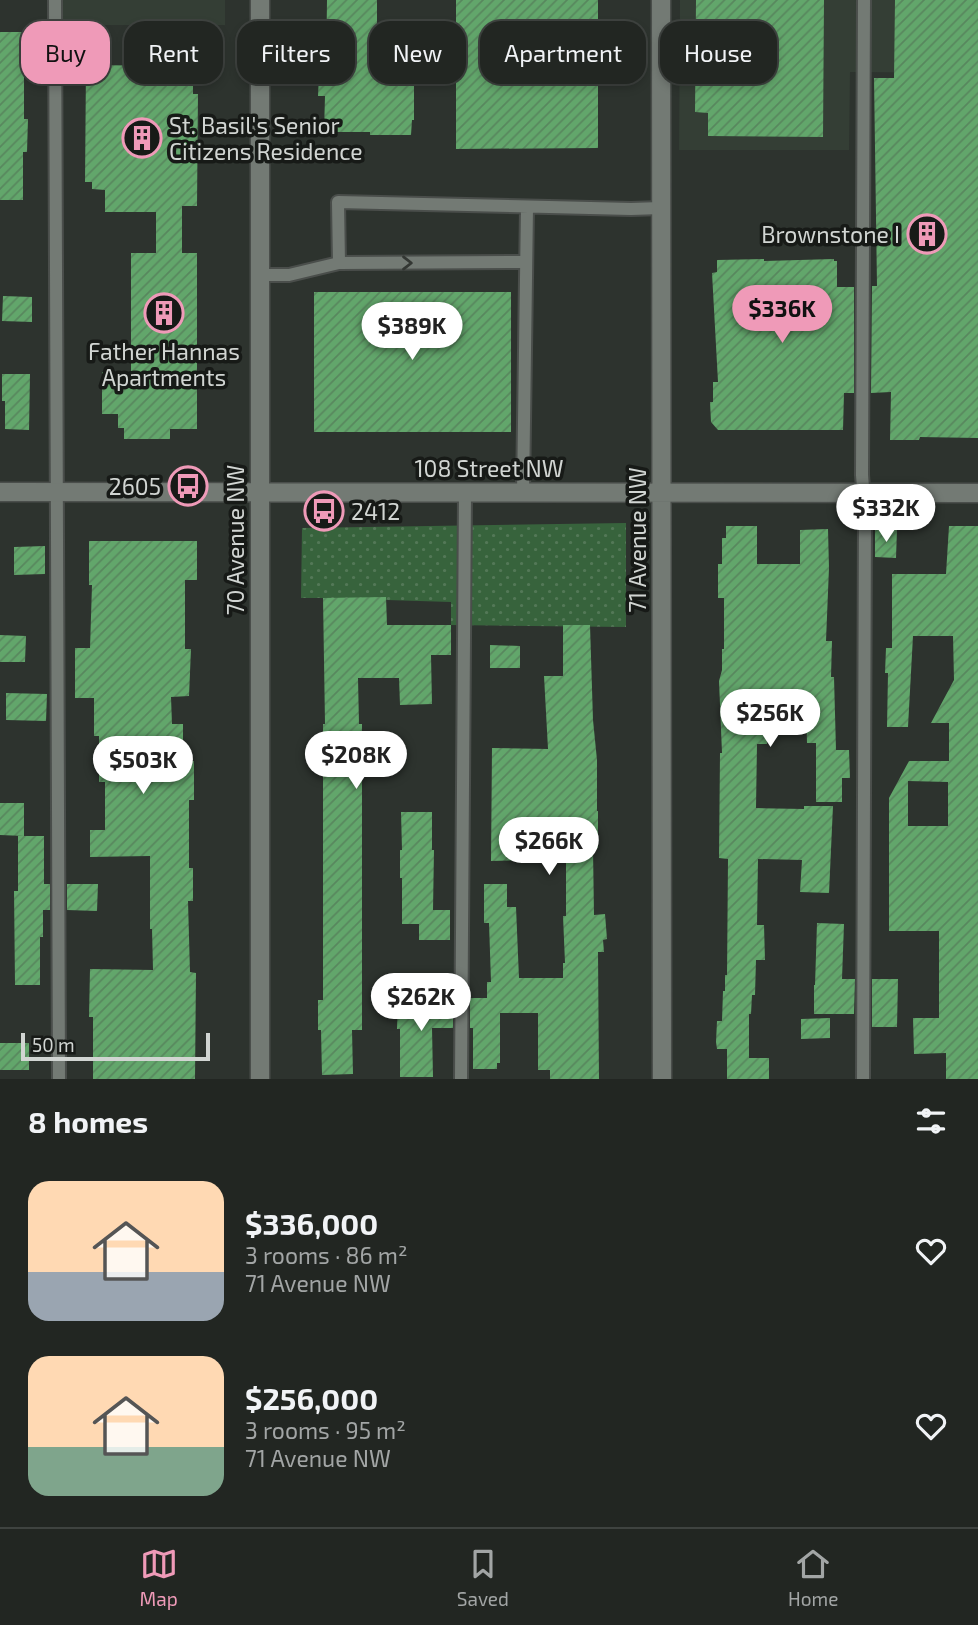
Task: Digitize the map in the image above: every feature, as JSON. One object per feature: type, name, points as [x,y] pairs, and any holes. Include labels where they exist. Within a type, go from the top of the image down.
[{"type":"street","name":"70 Avenue NW","points":[[260,0],[260,1079]]},
{"type":"street","name":"71 Avenue NW","points":[[661,0],[662,1079]]},
{"type":"street","name":"108 Street NW","points":[[0,492],[978,493]]},
{"type":"lane","points":[[55,0],[59,1079]]},
{"type":"lane","points":[[863,1079],[864,0]]},
{"type":"lane","points":[[339,263],[338,202],[661,208]]},
{"type":"lane","points":[[523,493],[527,206]]},
{"type":"lane","points":[[260,275],[289,275],[339,263],[526,262]]},
{"type":"lane","points":[[461,1079],[464,493]]},
{"type":"shaded area","points":[[62,0],[225,0],[225,25],[223,21],[124,21],[124,25],[110,25],[110,21],[62,21]]},
{"type":"shaded area","points":[[680,0],[978,0],[978,73],[850,72],[849,150],[679,150],[679,84],[777,84],[777,21],[680,21]]},
{"type":"green space","points":[[626,523],[626,627],[451,625],[451,602],[301,598],[302,528]]},
{"type":"building","points":[[327,0],[377,0],[377,21],[369,21],[369,84],[414,85],[411,135],[324,132],[325,96],[318,96],[319,84],[355,84],[355,21],[327,21]]},
{"type":"building","points":[[456,0],[598,0],[598,21],[480,21],[480,84],[598,84],[598,148],[456,149],[456,84],[466,84],[466,21],[456,21]]},
{"type":"building","points":[[696,0],[824,0],[823,137],[708,136],[708,113],[695,112],[695,84],[777,84],[777,21],[696,21]]},
{"type":"building","name":"Brownstone I","points":[[895,0],[978,0],[978,438],[920,437],[919,440],[890,440],[891,392],[871,393],[872,286],[877,286],[874,78],[894,78]]},
{"type":"building","points":[[0,32],[21,32],[21,84],[24,84],[24,119],[28,119],[27,152],[23,152],[23,200],[0,200]]},
{"type":"building","points":[[110,65],[124,65],[124,84],[193,86],[193,94],[198,94],[197,206],[182,206],[182,253],[197,253],[197,429],[170,429],[170,439],[124,439],[124,428],[118,428],[118,414],[102,414],[102,372],[131,372],[131,253],[156,253],[156,212],[105,212],[105,190],[92,189],[92,182],[85,182],[86,84],[110,84]]},
{"type":"building","points":[[834,259],[837,261],[837,287],[854,287],[854,393],[844,393],[843,430],[718,430],[711,422],[713,382],[718,382],[712,273],[717,272],[717,260]]},
{"type":"building","points":[[314,292],[511,292],[511,432],[314,432]]},
{"type":"building","points":[[3,296],[32,297],[32,322],[2,321]]},
{"type":"building","points":[[2,374],[30,374],[29,430],[5,429]]},
{"type":"building","points":[[726,526],[757,526],[757,564],[800,564],[800,530],[828,529],[826,641],[832,641],[831,677],[834,677],[836,750],[849,750],[850,778],[842,778],[842,802],[816,802],[816,743],[807,743],[806,707],[766,707],[767,744],[757,744],[756,808],[804,809],[804,806],[833,806],[829,893],[800,892],[802,860],[758,859],[757,925],[764,925],[765,960],[756,960],[755,995],[752,995],[749,1014],[749,1058],[769,1058],[769,1079],[727,1079],[727,1049],[717,1049],[716,1042],[717,1021],[722,1021],[723,991],[727,975],[728,859],[719,858],[722,753],[719,681],[724,649],[724,598],[718,598],[718,564],[722,564],[722,538],[726,538]]},
{"type":"building","points":[[949,526],[978,526],[978,1079],[946,1079],[946,1053],[914,1054],[913,1018],[939,1018],[939,931],[889,931],[889,798],[909,761],[949,761],[949,723],[931,723],[954,680],[953,636],[913,636],[908,727],[887,727],[888,673],[885,673],[886,648],[892,648],[892,574],[946,574]],"holes":[[[908,781],[948,782],[948,826],[908,826]]]},
{"type":"building","points":[[875,530],[897,530],[896,558],[875,557]]},
{"type":"building","points":[[89,541],[197,541],[197,580],[185,580],[185,649],[191,649],[189,696],[171,697],[172,724],[183,724],[183,761],[194,761],[194,800],[189,800],[189,868],[193,868],[193,901],[188,901],[190,972],[196,973],[195,1079],[93,1079],[93,1017],[89,1017],[90,969],[153,970],[150,856],[90,857],[90,830],[105,830],[105,782],[99,782],[99,736],[94,736],[94,698],[75,698],[75,648],[90,648],[92,585],[89,585]]},
{"type":"building","points":[[45,546],[45,574],[14,575],[14,547]]},
{"type":"building","points":[[386,597],[387,625],[451,625],[451,655],[431,655],[432,704],[400,705],[399,678],[358,678],[359,724],[362,724],[362,1030],[352,1030],[353,1074],[322,1075],[318,1000],[323,1000],[323,598]]},
{"type":"building","points":[[563,625],[590,625],[598,811],[598,848],[593,849],[594,915],[605,914],[607,939],[603,940],[604,952],[598,952],[599,1079],[550,1079],[550,1070],[538,1070],[538,1013],[500,1013],[500,1063],[497,1063],[497,1069],[473,1069],[470,998],[487,998],[487,982],[491,982],[489,923],[484,923],[484,884],[507,884],[507,907],[516,907],[519,978],[563,978],[566,859],[491,861],[492,748],[548,749],[544,676],[563,676]]},
{"type":"building","points":[[0,635],[26,636],[25,662],[0,662]]},
{"type":"building","points":[[490,645],[520,646],[520,668],[490,668]]},
{"type":"building","points":[[6,693],[47,694],[46,721],[6,720]]},
{"type":"building","points":[[0,803],[24,803],[24,836],[0,835]]},
{"type":"building","points":[[401,812],[432,812],[433,910],[450,910],[450,940],[419,940],[419,924],[402,924]]},
{"type":"building","points":[[18,836],[44,836],[44,884],[50,884],[50,910],[43,910],[40,985],[15,985],[14,891],[18,891]]},
{"type":"building","points":[[67,884],[98,884],[97,911],[67,910]]},
{"type":"building","points":[[817,923],[844,924],[842,979],[855,979],[854,1014],[814,1014]]},
{"type":"building","points":[[872,979],[898,979],[897,1027],[872,1027]]},
{"type":"building","points":[[453,998],[453,1028],[432,1028],[433,1077],[400,1077],[398,999]]},
{"type":"building","points":[[830,1018],[830,1038],[801,1039],[801,1019]]},
{"type":"building","points":[[0,1043],[29,1043],[29,1070],[0,1070]]},
{"type":"place","name":"St. Basil's Senior Citizens Residence","points":[[142,138]]},
{"type":"place","name":"Brownstone I","points":[[927,234]]},
{"type":"place","name":"Father Hannas Apartments","points":[[164,313]]},
{"type":"place","name":"2605","points":[[188,486]]},
{"type":"place","name":"2412","points":[[324,511]]}]
